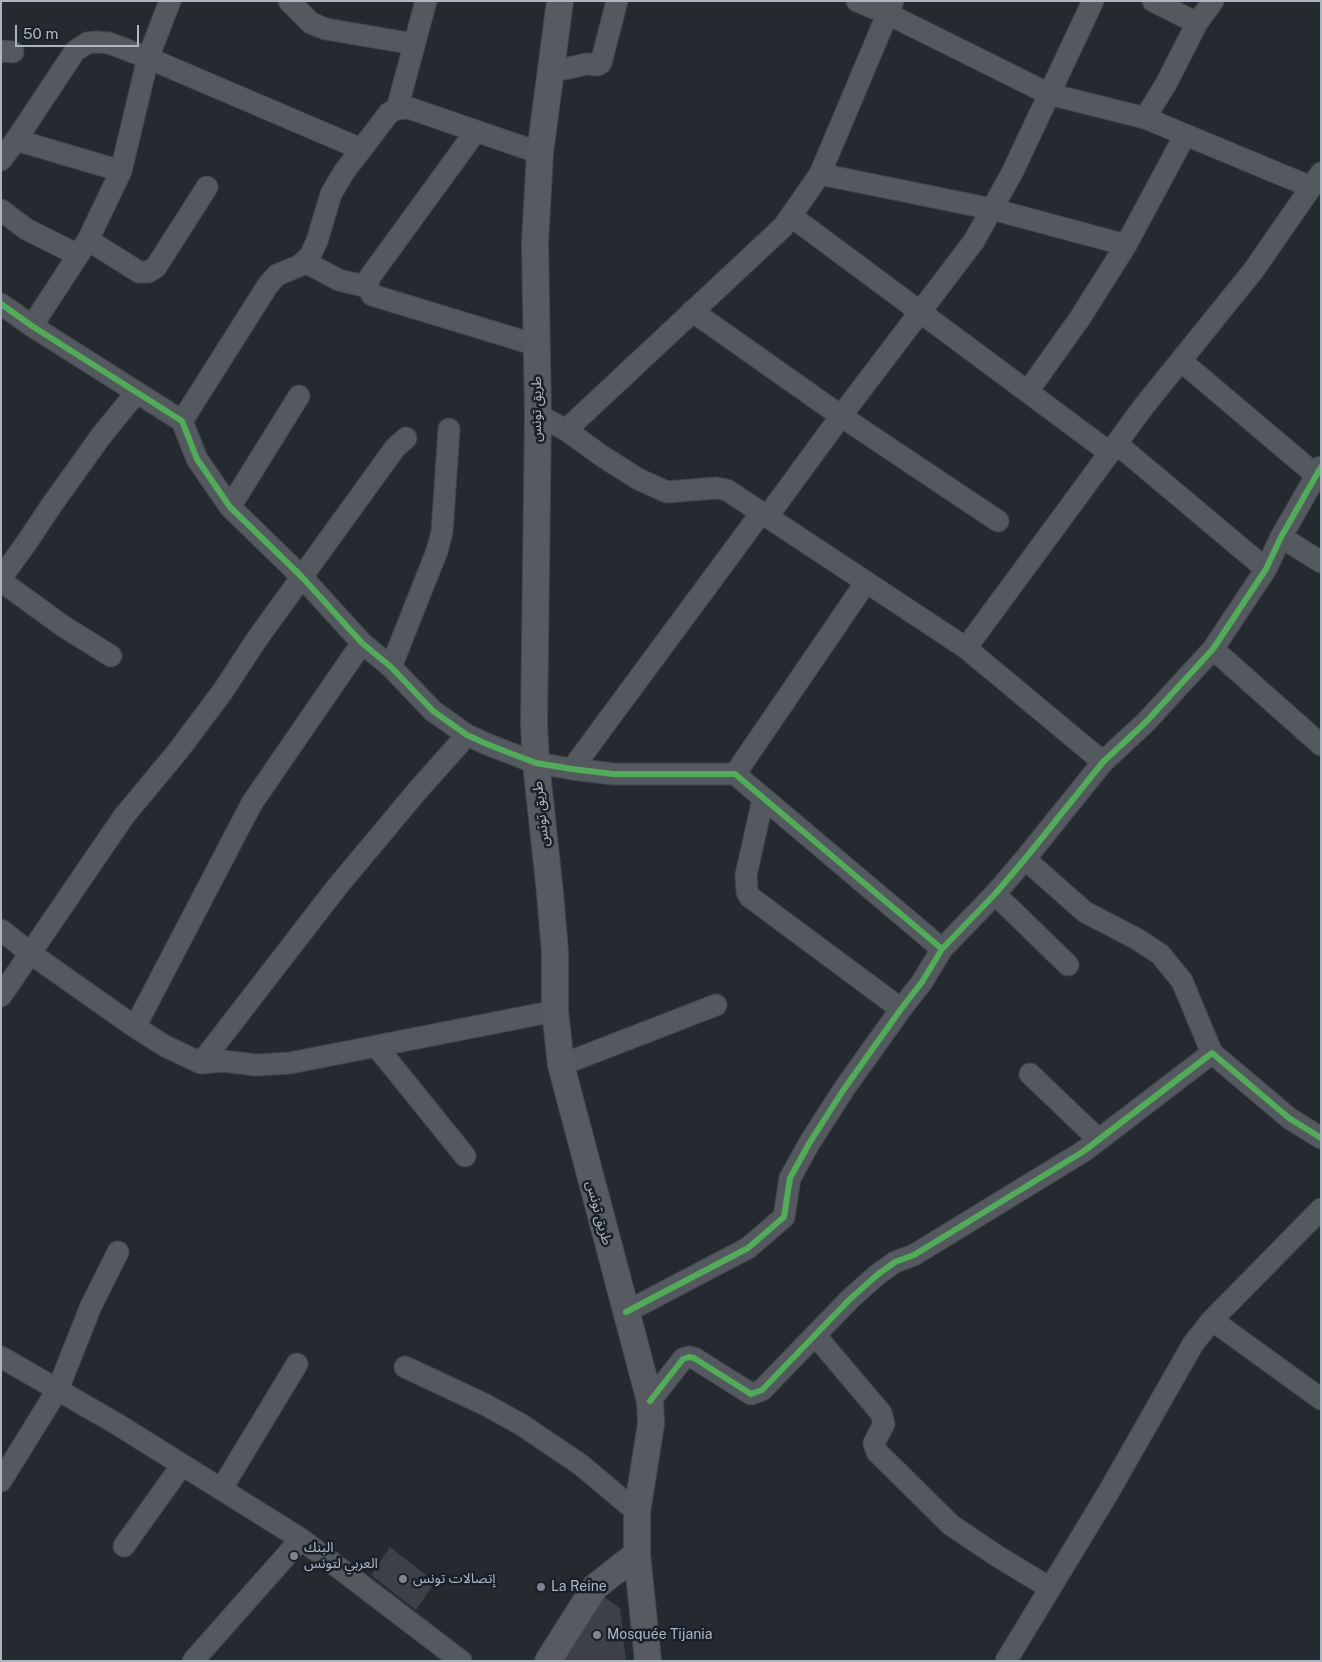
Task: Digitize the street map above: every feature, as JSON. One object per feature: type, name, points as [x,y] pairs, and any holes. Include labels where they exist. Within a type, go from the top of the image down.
[{"type":"main road","name":"طريق تونس","points":[[560,1],[540,153],[535,243],[538,415],[534,643],[536,763],[555,952],[555,1012],[561,1065],[650,1401],[651,1424],[637,1512],[637,1554],[648,1661]]},
{"type":"main road","points":[[548,1661],[595,1587],[637,1554]]},
{"type":"street","points":[[32,326],[83,247],[121,171],[148,58],[170,1]]},
{"type":"street","points":[[288,1],[311,22],[326,29],[414,44]]},
{"type":"street","points":[[397,109],[426,1]]},
{"type":"street","points":[[550,72],[587,64],[598,65],[601,62],[617,1]]},
{"type":"street","points":[[857,1],[890,8],[1049,94],[1145,118],[1185,135],[1316,180],[1253,271],[1113,448],[966,648]]},
{"type":"street","points":[[572,769],[974,241],[1012,173],[1093,1]]},
{"type":"street","points":[[1153,1],[1197,23]]},
{"type":"street","points":[[1145,118],[1166,84],[1197,23],[1213,1]]},
{"type":"street","points":[[566,430],[783,227],[792,216],[820,174],[890,8]]},
{"type":"street","points":[[1,160],[75,51],[87,43],[98,42],[109,43],[148,58],[361,149]]},
{"type":"street","points":[[182,421],[268,284],[277,275],[299,266],[310,256],[332,194],[344,172],[389,113],[397,109],[409,108],[540,153]]},
{"type":"street","points":[[476,131],[370,278],[368,287],[372,295],[536,345]]},
{"type":"street","points":[[1028,391],[1080,318],[1126,245],[1185,135]]},
{"type":"street","points":[[16,140],[121,171]]},
{"type":"street","points":[[820,174],[992,209],[1126,245]]},
{"type":"street","points":[[1,210],[26,229],[83,247],[139,272],[148,272],[156,267],[206,187]]},
{"type":"street","points":[[792,216],[1028,391],[1113,448],[1266,569]]},
{"type":"street","points":[[305,262],[339,280],[368,287]]},
{"type":"street","points":[[692,311],[841,416],[998,522]]},
{"type":"street","points":[[4,312],[32,326],[182,421],[197,460],[230,507],[302,577],[362,643],[391,667],[433,710],[467,734],[489,745],[536,763],[572,769],[613,774],[735,774],[942,949]]},
{"type":"street","points":[[626,1312],[748,1248],[784,1217],[790,1178],[810,1142],[901,1008],[922,982],[942,949],[995,894],[1103,762],[1146,722],[1213,648],[1266,569],[1281,537],[1318,471],[1181,361]]},
{"type":"street","points":[[111,656],[63,626],[1,579],[50,506],[136,393]]},
{"type":"street","points":[[230,507],[299,396]]},
{"type":"street","points":[[538,415],[566,430],[638,479],[667,492],[716,488],[727,490],[966,648],[1103,762]]},
{"type":"street","points":[[391,667],[437,551],[442,532],[449,429]]},
{"type":"street","points":[[1,996],[124,816],[178,751],[223,691],[257,639],[395,448],[406,438]]},
{"type":"street","points":[[1281,537],[1321,562]]},
{"type":"street","points":[[735,774],[866,582]]},
{"type":"street","points":[[135,1027],[252,803],[362,643]]},
{"type":"street","points":[[1213,648],[1321,745]]},
{"type":"street","points":[[201,1063],[343,880],[467,734]]},
{"type":"street","points":[[763,799],[746,875],[750,897],[901,1008]]},
{"type":"street","points":[[1025,859],[1085,912],[1137,939],[1160,954],[1182,981],[1212,1053],[1289,1118],[1321,1138]]},
{"type":"street","points":[[995,894],[1068,965]]},
{"type":"street","points":[[1,930],[30,953],[135,1027],[165,1046],[201,1063],[223,1061],[256,1065],[290,1063],[555,1012]]},
{"type":"street","points":[[561,1065],[716,1005]]},
{"type":"street","points":[[377,1047],[465,1156]]},
{"type":"street","points":[[650,1401],[683,1359],[690,1357],[751,1394],[762,1390],[850,1299],[883,1270],[895,1262],[914,1254],[1084,1151],[1212,1053]]},
{"type":"street","points":[[1030,1074],[1098,1140]]},
{"type":"street","points":[[1006,1661],[1108,1493],[1193,1344],[1212,1320],[1321,1209]]},
{"type":"street","points":[[1,1481],[58,1389],[91,1306],[118,1252]]},
{"type":"street","points":[[1212,1320],[1321,1399]]},
{"type":"street","points":[[815,1335],[881,1413],[884,1424],[874,1442],[877,1452],[951,1525],[1050,1588]]},
{"type":"street","points":[[1,1356],[222,1488],[301,1539],[462,1661]]},
{"type":"street","points":[[222,1488],[296,1364]]},
{"type":"street","points":[[405,1367],[486,1405],[522,1425],[581,1465],[637,1512]]},
{"type":"street","points":[[124,1546],[182,1464]]},
{"type":"street","points":[[193,1661],[301,1539]]},
{"type":"building","name":"إتصالات تونس","points":[[390,1547],[435,1582],[416,1610],[371,1575]]},
{"type":"building","name":"Mosquée Tijania","points":[[598,1593],[620,1608],[626,1661],[555,1661]]},
{"type":"cycle path","points":[[1,304],[32,326],[182,421],[197,459],[230,507],[302,577],[362,643],[391,667],[433,711],[467,735],[536,763],[572,769],[613,774],[735,774],[942,949]]},
{"type":"cycle path","points":[[626,1312],[748,1248],[784,1217],[790,1178],[810,1142],[844,1089],[922,982],[942,949],[995,894],[1103,762],[1146,722],[1213,649],[1266,569],[1281,537],[1321,467]]},
{"type":"cycle path","points":[[650,1401],[683,1359],[689,1357],[694,1358],[751,1394],[762,1390],[850,1299],[877,1275],[895,1262],[914,1255],[1084,1151],[1212,1053],[1289,1118],[1321,1138]]},
{"type":"place","name":"البنك العربي لتونس","points":[[294,1556]]},
{"type":"place","name":"إتصالات تونس","points":[[403,1579]]},
{"type":"place","name":"La Reine","points":[[541,1587]]},
{"type":"place","name":"Mosquée Tijania","points":[[597,1635]]}]
